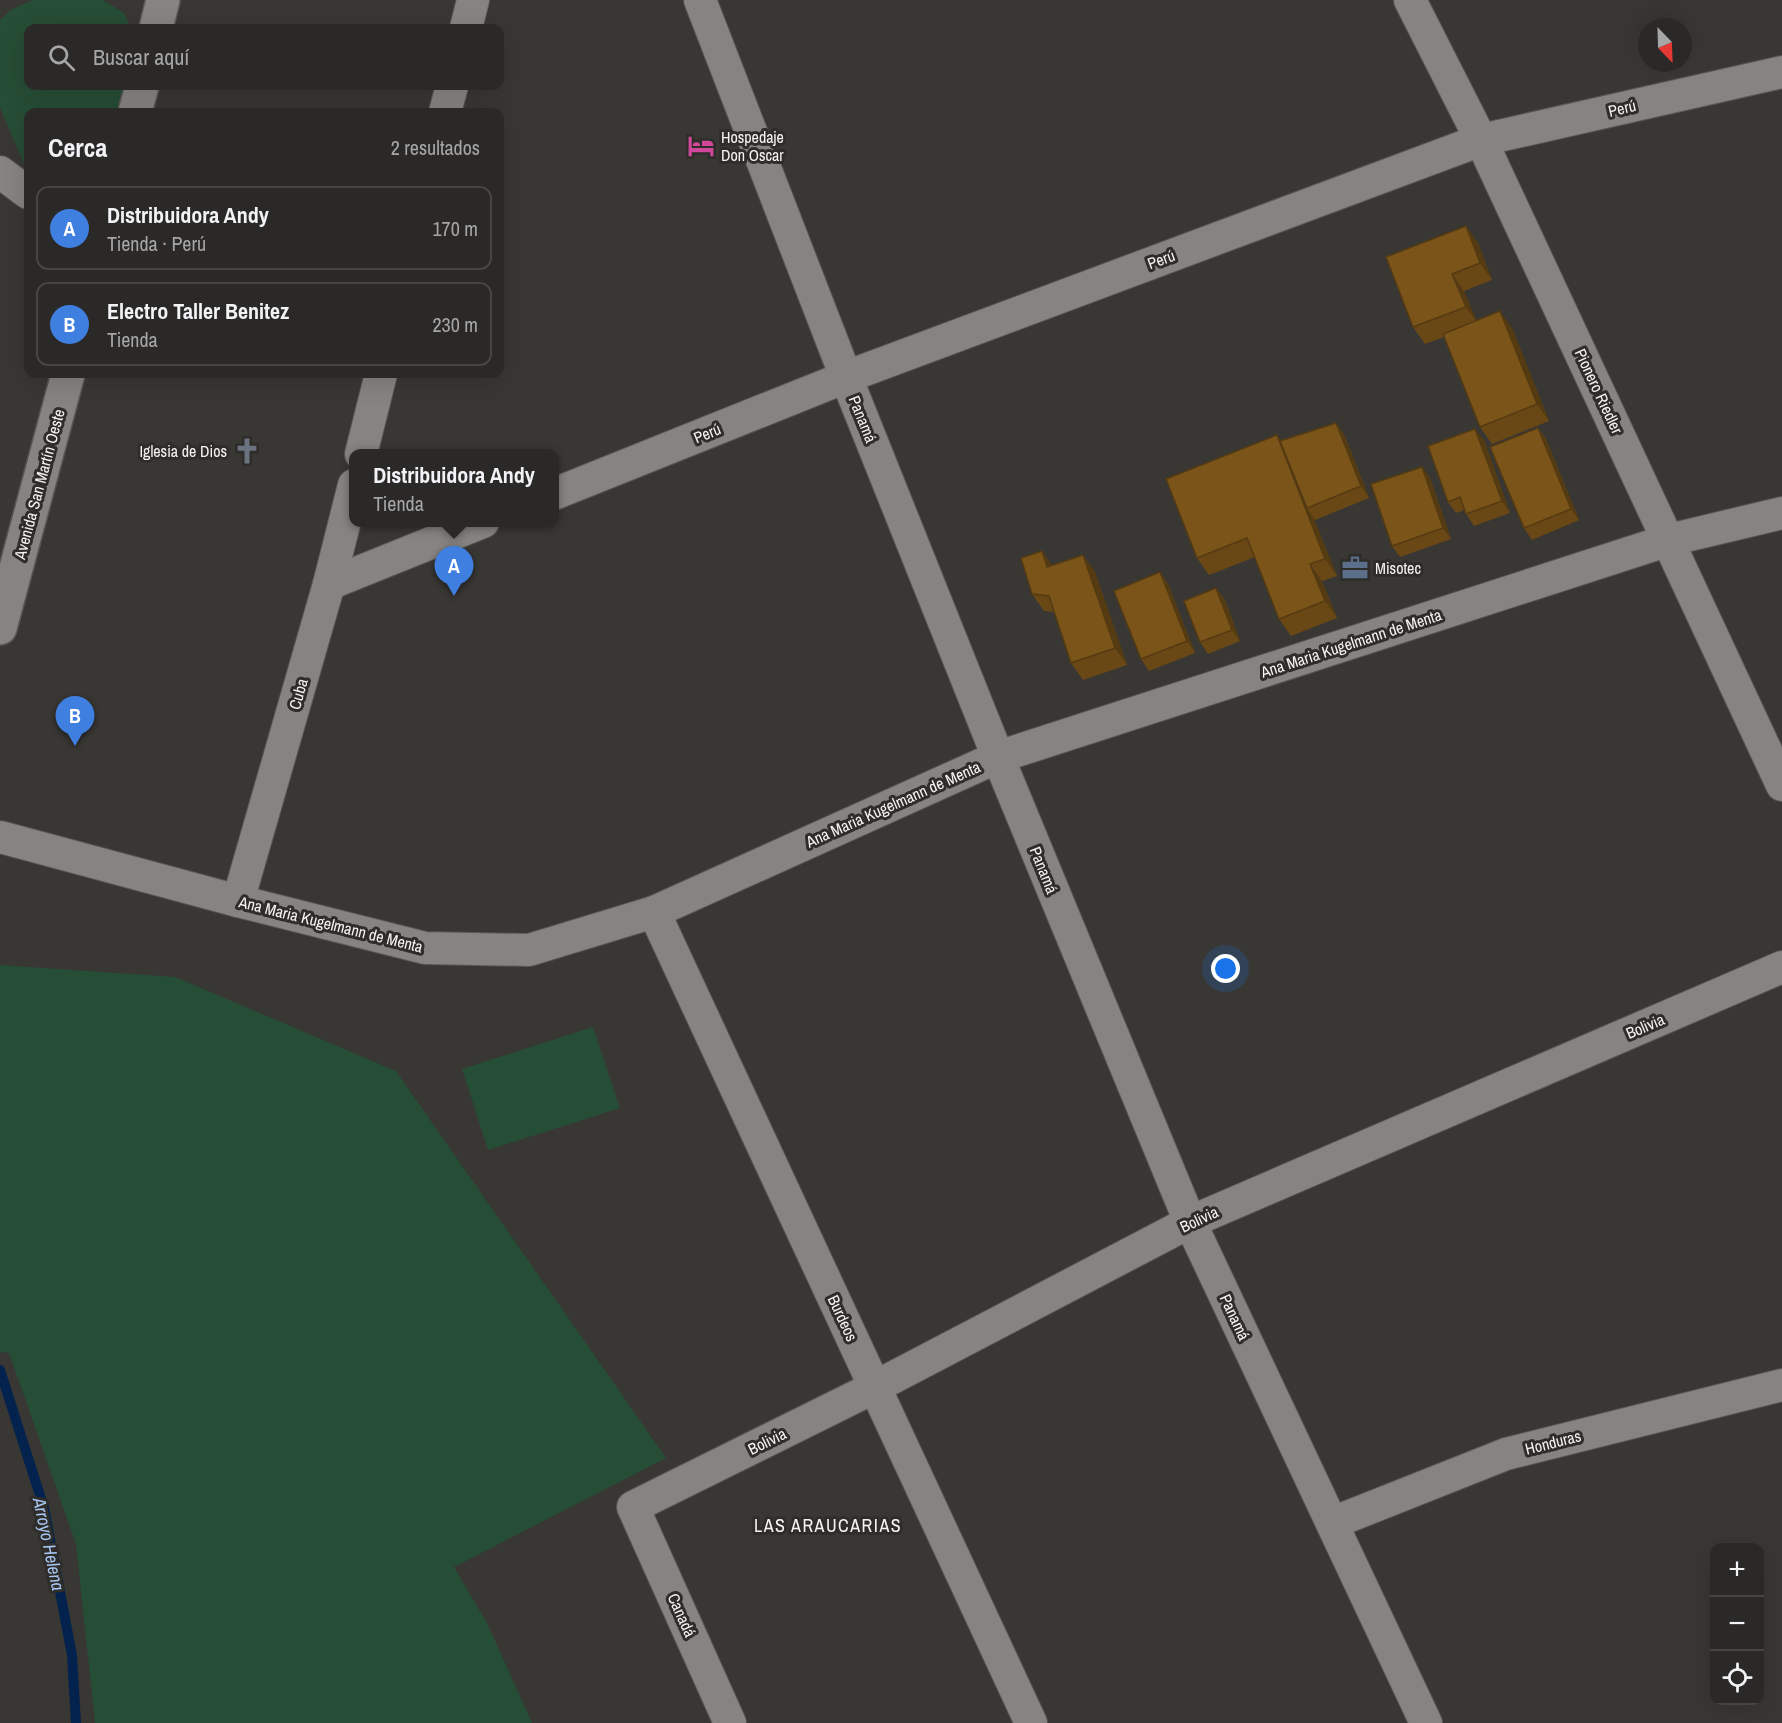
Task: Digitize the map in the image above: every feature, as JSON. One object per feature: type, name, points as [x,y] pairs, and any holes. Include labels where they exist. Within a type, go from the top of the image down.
[{"type":"main road","points":[[157,24],[163,0]]},
{"type":"main road","points":[[136,108],[141,90]]},
{"type":"main road","name":"Avenida San Martín Oeste","points":[[0,628],[67,378]]},
{"type":"street","points":[[467,24],[473,0]]},
{"type":"street","name":"Panamá","points":[[700,0],[846,377],[998,757],[1190,1222],[1426,1723]]},
{"type":"street","name":"Pionero Riedler","points":[[1410,0],[1481,140],[1782,785]]},
{"type":"street","name":"Perú","points":[[559,492],[846,377],[1481,140],[1782,72]]},
{"type":"street","points":[[446,108],[451,90]]},
{"type":"street","points":[[0,172],[24,190]]},
{"type":"street","points":[[362,449],[380,378]]},
{"type":"street","name":"Cuba","points":[[238,902],[329,584],[349,505]]},
{"type":"street","name":"Ana Maria Kugelmann de Menta","points":[[0,837],[238,902],[425,948],[529,950],[654,912],[998,757],[1669,540],[1782,513]]},
{"type":"street","points":[[329,584],[471,527]]},
{"type":"street","name":"Burdeos","points":[[654,912],[1031,1723]]},
{"type":"street","name":"Bolivia","points":[[633,1508],[875,1387],[1190,1222],[1782,967]]},
{"type":"street","name":"Honduras","points":[[1332,1522],[1506,1454],[1782,1385]]},
{"type":"street","name":"Canadá","points":[[633,1508],[730,1723]]},
{"type":"green space","points":[[33,0],[103,0],[125,14],[129,24],[24,24],[24,90],[124,90],[118,108],[24,108],[24,164],[0,108],[0,20],[12,9]]},
{"type":"green space","points":[[0,965],[175,977],[396,1071],[666,1458],[454,1567],[487,1623],[532,1723],[95,1723],[76,1544],[9,1353],[0,1352]]},
{"type":"green space","points":[[593,1027],[620,1108],[488,1150],[462,1069]]},
{"type":"building","points":[[1466,226],[1480,263],[1452,274],[1466,307],[1413,327],[1386,257]]},
{"type":"building","points":[[1500,311],[1537,404],[1480,427],[1443,334]]},
{"type":"building","points":[[1336,423],[1361,486],[1307,508],[1280,441]]},
{"type":"building","points":[[1538,428],[1571,509],[1524,528],[1490,447]]},
{"type":"building","points":[[1475,429],[1502,501],[1466,514],[1460,497],[1448,502],[1428,446]]},
{"type":"building","points":[[1277,435],[1325,559],[1310,564],[1325,601],[1279,619],[1247,538],[1197,558],[1166,479]]},
{"type":"building","points":[[1422,467],[1443,528],[1392,546],[1371,484]]},
{"type":"building","points":[[1042,551],[1047,567],[1083,555],[1115,648],[1071,663],[1049,596],[1032,594],[1021,558]]},
{"type":"building","points":[[1160,572],[1187,641],[1141,659],[1114,591]]},
{"type":"building","points":[[1216,588],[1232,630],[1200,642],[1184,601]]},
{"type":"waterway","name":"Arroyo Helena","points":[[0,1370],[44,1508],[72,1655],[76,1723]]},
{"type":"place","name":"Hospedaje Don Oscar","points":[[701,146]]},
{"type":"place","name":"Iglesia de Dios","points":[[247,451]]},
{"type":"place","name":"Misotec","points":[[1355,568]]},
{"type":"place","name":"Distribuidora Andy","points":[[454,596]]},
{"type":"place","name":"Electro Taller Benitez","points":[[75,746]]},
{"type":"district","name":"LAS ARAUCARIAS","points":[[828,1525]]}]
